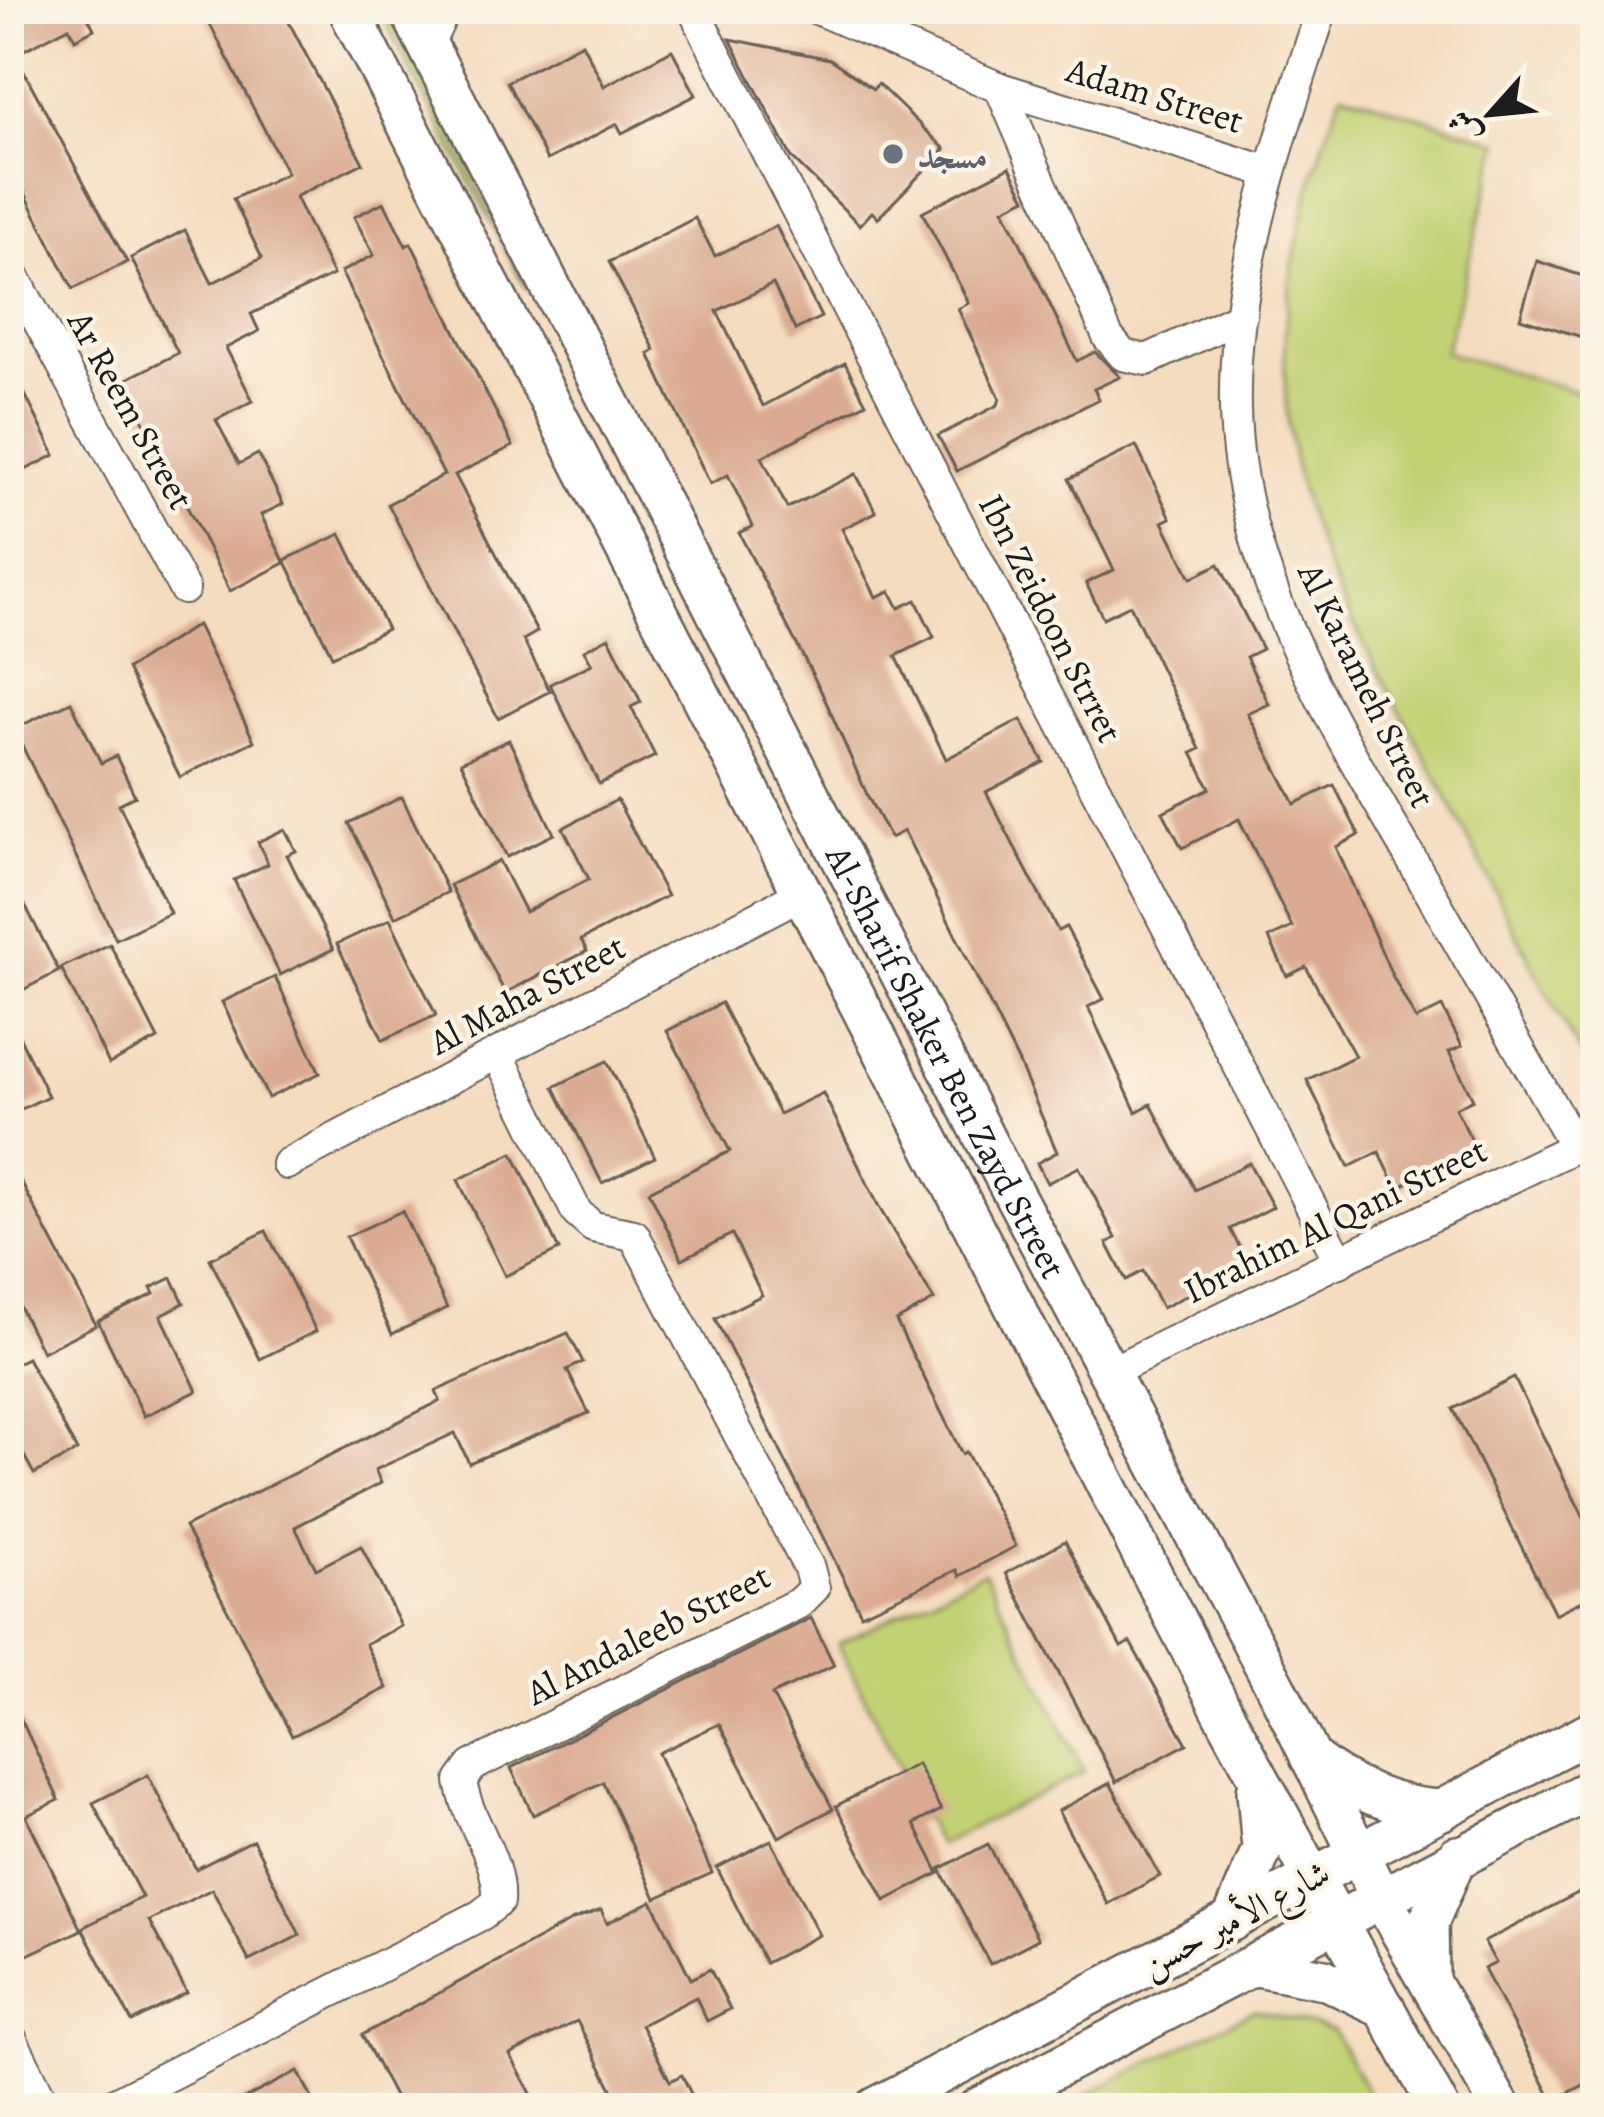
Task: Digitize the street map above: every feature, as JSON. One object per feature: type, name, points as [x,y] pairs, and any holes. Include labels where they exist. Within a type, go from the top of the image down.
[{"type":"main road","name":"Al-Sharif Shaker Ben Zayd Street","points":[[349,9],[1255,1774],[1439,2108]]},
{"type":"main road","name":"Al-Sharif Shaker Ben Zayd Street","points":[[409,9],[994,1156],[1380,1896],[1502,2108]]},
{"type":"main road","points":[[520,344],[570,320]]},
{"type":"main road","points":[[949,1181],[994,1156]]},
{"type":"main road","name":"شارع الأمير حسن","points":[[875,2108],[1595,1730]]},
{"type":"main road","points":[[1308,1756],[1336,1778],[1388,1800],[1411,1809],[1442,1810]]},
{"type":"main road","points":[[1232,1921],[1262,1850],[1255,1774]]},
{"type":"main road","name":"شارع الأمير حسن","points":[[980,2108],[1595,1787]]},
{"type":"main road","points":[[1429,1987],[1428,1923],[1457,1856]]},
{"type":"main road","points":[[1256,1966],[1324,1978],[1385,2008]]},
{"type":"street","points":[[428,45],[445,9]]},
{"type":"street","name":"Ibn Zeidoon Strret","points":[[693,9],[1340,1262]]},
{"type":"street","name":"Adam Street","points":[[817,9],[1000,88],[1270,172]]},
{"type":"street","name":"Al Karameh Street","points":[[1322,9],[1270,172],[1241,316],[1235,408],[1241,468],[1258,545],[1287,624],[1337,730],[1585,1142]]},
{"type":"street","points":[[1000,88],[1108,337],[1123,355],[1147,360],[1241,316]]},
{"type":"street","name":"Ar Reem Street","points":[[9,267],[184,589]]},
{"type":"street","name":"Al Maha Street","points":[[286,1165],[802,893]]},
{"type":"street","name":"Al Andaleeb Street","points":[[106,2108],[481,1915],[498,1902],[500,1875],[464,1802],[461,1781],[472,1766],[799,1603],[814,1588],[634,1234],[593,1227],[577,1213],[498,1054]]},
{"type":"street","name":"Ibrahim Al Qani Street","points":[[1108,1373],[1585,1142]]},
{"type":"street","points":[[9,2034],[46,2108]]},
{"type":"green space","points":[[379,9],[390,9],[529,289],[526,289]]},
{"type":"green space","points":[[1342,92],[1500,142],[1445,352],[1595,397],[1595,1078],[1362,640],[1326,563],[1299,483],[1285,384],[1290,285],[1310,188]]},
{"type":"green space","points":[[984,1571],[1084,1772],[938,1845],[838,1644]]},
{"type":"green space","points":[[1254,2010],[1333,2030],[1376,2108],[1060,2108]]},
{"type":"building","points":[[9,9],[104,9],[88,17],[94,29],[75,39],[69,27],[20,52],[9,29]]},
{"type":"building","points":[[202,9],[282,9],[363,163],[295,197],[333,275],[251,314],[259,331],[226,348],[253,401],[216,420],[239,464],[258,454],[283,504],[261,515],[285,563],[230,591],[123,381],[178,353],[131,258],[185,230],[212,283],[262,258],[233,199],[287,173]]},
{"type":"building","points":[[730,39],[830,59],[873,89],[878,84],[945,149],[878,218],[872,212],[860,225],[792,158]]},
{"type":"building","points":[[582,43],[604,86],[672,50],[696,95],[622,133],[617,124],[547,160],[507,82]]},
{"type":"building","points":[[9,44],[127,262],[73,289],[9,161]]},
{"type":"building","points":[[1010,167],[1026,198],[1004,209],[1077,361],[1095,352],[1120,377],[1094,389],[1099,399],[957,471],[938,436],[998,405],[1000,398],[958,309],[969,303],[922,212]]},
{"type":"building","points":[[384,202],[406,246],[411,243],[513,446],[455,475],[537,632],[523,640],[550,691],[498,718],[388,504],[444,475],[341,272],[374,255],[354,217]]},
{"type":"building","points":[[695,218],[715,256],[776,226],[821,317],[795,330],[773,284],[717,311],[763,406],[845,363],[866,403],[762,457],[787,508],[856,474],[876,512],[842,529],[876,597],[890,591],[899,608],[916,600],[934,637],[896,656],[946,759],[1021,720],[1044,762],[986,792],[1058,931],[1066,927],[1104,999],[1088,1007],[1136,1112],[1151,1104],[1195,1190],[1249,1163],[1273,1207],[1230,1229],[1248,1263],[1162,1308],[1143,1271],[1126,1280],[1107,1243],[1116,1238],[1079,1167],[1047,1183],[1037,1163],[1057,1152],[1018,1061],[904,831],[890,838],[869,799],[822,693],[739,533],[753,526],[728,475],[710,484],[649,354],[655,350],[609,262]]},
{"type":"building","points":[[1537,261],[1595,280],[1595,341],[1520,318]]},
{"type":"building","points":[[9,362],[55,455],[9,478]]},
{"type":"building","points":[[1136,446],[1171,518],[1163,522],[1191,578],[1219,564],[1262,649],[1246,657],[1269,704],[1248,714],[1295,804],[1334,785],[1359,835],[1336,847],[1392,975],[1416,1020],[1442,1007],[1462,1046],[1449,1052],[1473,1099],[1455,1108],[1476,1148],[1397,1188],[1379,1152],[1349,1167],[1307,1080],[1355,1056],[1306,967],[1287,976],[1269,938],[1292,927],[1239,819],[1182,848],[1163,812],[1210,788],[1192,753],[1200,749],[1130,605],[1103,618],[1086,583],[1114,570],[1069,479]]},
{"type":"building","points":[[341,534],[387,629],[332,656],[285,560]]},
{"type":"building","points":[[197,625],[254,741],[180,777],[127,669]]},
{"type":"building","points":[[609,637],[641,702],[631,707],[655,756],[599,784],[550,684],[592,664],[584,650]]},
{"type":"building","points":[[71,702],[101,763],[116,756],[135,796],[119,804],[170,913],[116,939],[14,729]]},
{"type":"building","points":[[509,740],[554,834],[507,857],[461,762]]},
{"type":"building","points":[[402,797],[448,892],[395,917],[349,823]]},
{"type":"building","points":[[617,800],[667,896],[581,940],[587,951],[505,993],[450,885],[499,861],[525,912],[589,879],[563,828]]},
{"type":"building","points":[[285,829],[296,851],[287,855],[333,949],[280,975],[234,880],[268,864],[258,842]]},
{"type":"building","points":[[9,874],[59,971],[9,997]]},
{"type":"building","points":[[390,919],[436,1015],[383,1040],[337,944]]},
{"type":"building","points":[[110,944],[158,1039],[109,1064],[61,968]]},
{"type":"building","points":[[275,977],[320,1073],[268,1098],[222,1002]]},
{"type":"building","points":[[721,1003],[779,1114],[823,1093],[880,1209],[934,1300],[896,1321],[962,1454],[966,1452],[1016,1546],[960,1576],[957,1570],[861,1614],[715,1319],[762,1295],[732,1234],[682,1259],[649,1191],[730,1151],[667,1031]]},
{"type":"building","points":[[9,1015],[48,1096],[9,1115]]},
{"type":"building","points":[[607,1061],[655,1157],[602,1183],[554,1087]]},
{"type":"building","points":[[513,1153],[559,1250],[505,1276],[458,1180]]},
{"type":"building","points":[[9,1159],[96,1325],[42,1352],[9,1286]]},
{"type":"building","points":[[402,1211],[447,1308],[392,1334],[346,1237]]},
{"type":"building","points":[[266,1231],[316,1331],[260,1359],[210,1259]]},
{"type":"building","points":[[172,1278],[184,1303],[161,1315],[197,1391],[144,1416],[98,1321],[154,1294],[151,1288]]},
{"type":"building","points":[[568,1333],[583,1362],[567,1370],[589,1413],[469,1463],[455,1433],[375,1470],[381,1483],[295,1527],[316,1569],[361,1546],[401,1626],[365,1644],[387,1688],[292,1736],[185,1527],[440,1401],[436,1391]]},
{"type":"building","points":[[27,1358],[77,1451],[34,1474],[9,1428],[9,1367]]},
{"type":"building","points":[[1514,1378],[1595,1540],[1595,1594],[1555,1614],[1453,1409]]},
{"type":"building","points":[[1065,1541],[1121,1647],[1130,1642],[1187,1744],[1116,1782],[1006,1573]]},
{"type":"building","points":[[811,1618],[834,1665],[772,1695],[833,1809],[779,1837],[719,1724],[658,1753],[712,1873],[656,1898],[603,1782],[533,1815],[511,1768]]},
{"type":"building","points":[[9,1694],[59,1800],[26,1816],[81,1930],[25,1956],[9,1923]]},
{"type":"building","points":[[917,1764],[941,1810],[914,1824],[939,1873],[885,1901],[836,1806]]},
{"type":"building","points":[[148,1775],[196,1869],[253,1840],[300,1935],[249,1961],[212,1889],[149,1921],[187,1993],[132,2022],[82,1928],[142,1897],[93,1803]]},
{"type":"building","points":[[1110,1783],[1160,1876],[1108,1904],[1058,1811]]},
{"type":"building","points":[[771,1840],[819,1935],[765,1963],[717,1868]]},
{"type":"building","points":[[988,1844],[1038,1939],[990,1964],[940,1869]]},
{"type":"building","points":[[1595,1884],[1595,2079],[1553,2101],[1484,1969],[1496,1963],[1484,1942]]},
{"type":"building","points":[[652,1901],[691,1979],[710,1969],[730,2009],[707,2021],[696,1997],[641,2025],[670,2081],[682,2075],[698,2108],[622,2108],[577,2021],[510,2055],[539,2108],[400,2108],[362,2035],[573,1920],[601,1910],[607,1923]]},
{"type":"building","points":[[298,2071],[317,2108],[226,2108]]},
{"type":"place","name":"مسجد","points":[[893,154]]}]
